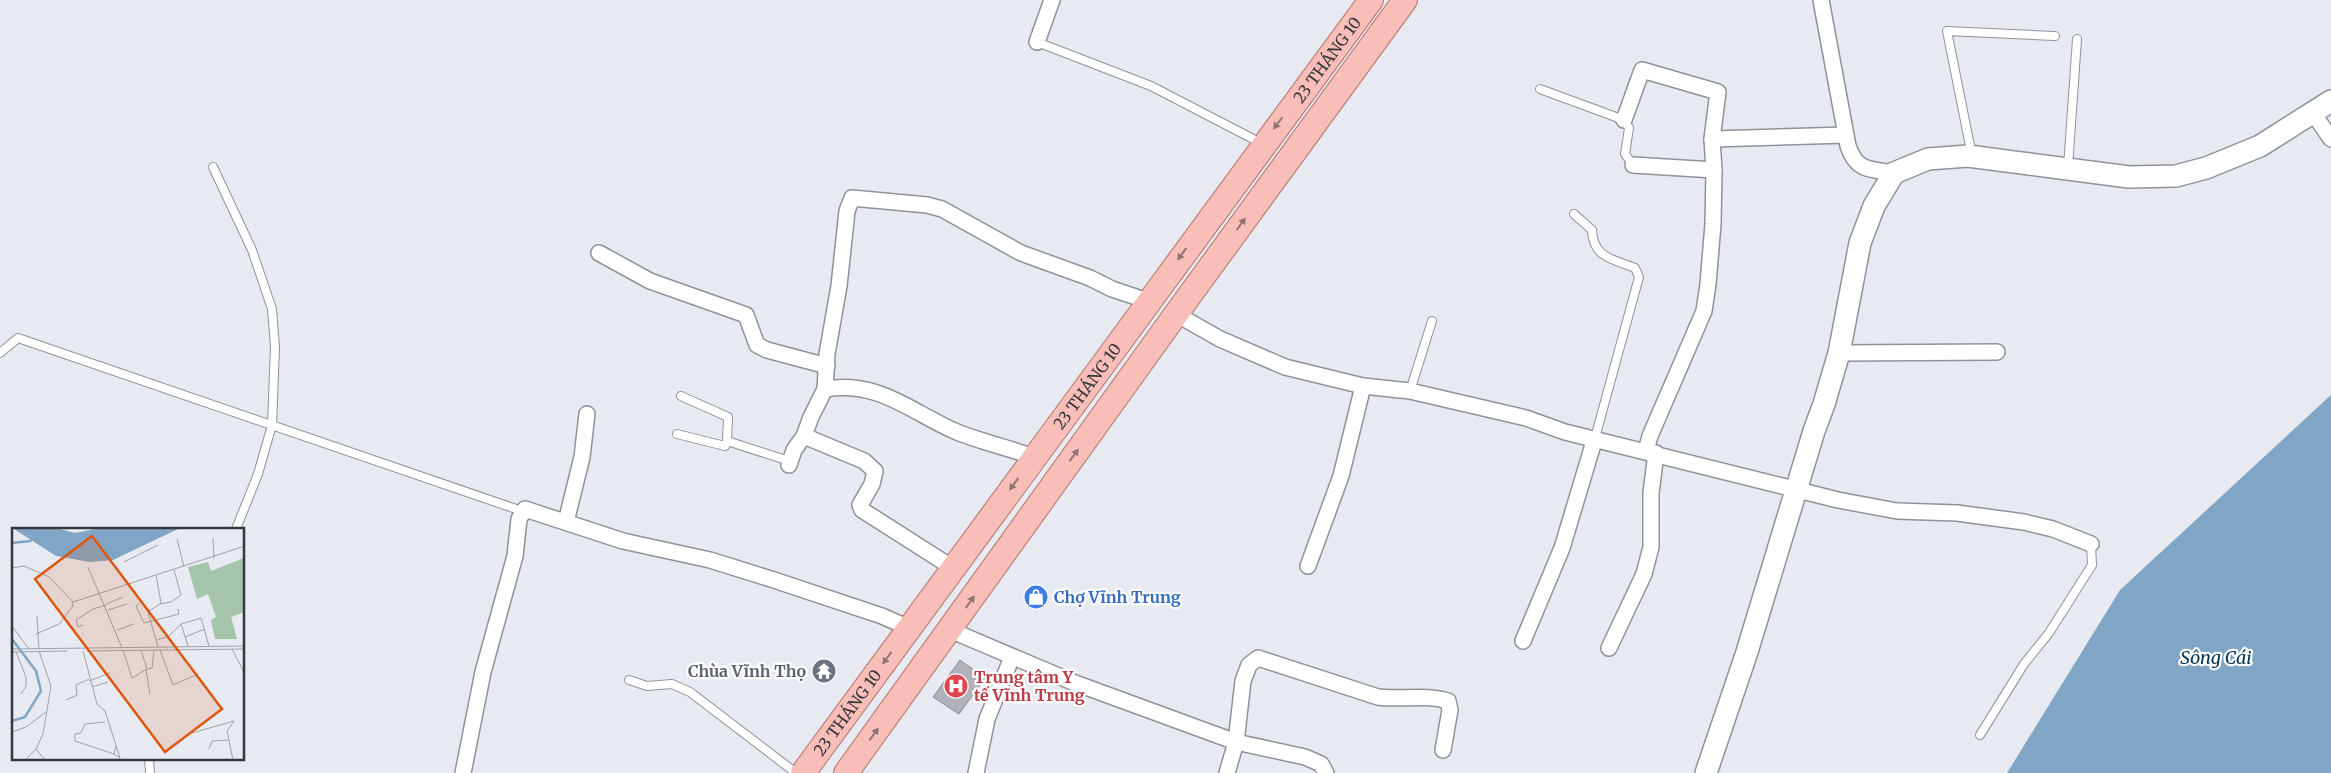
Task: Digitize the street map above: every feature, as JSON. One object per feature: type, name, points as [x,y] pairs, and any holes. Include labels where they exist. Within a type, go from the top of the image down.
[{"type":"main road","name":"23 THÁNG 10","points":[[803,773],[1263,143],[1370,0]]},
{"type":"main road","name":"23 THÁNG 10","points":[[846,773],[1176,314],[1405,0]]},
{"type":"main road","points":[[1148,301],[1176,314]]},
{"type":"street","points":[[1037,42],[1052,0]]},
{"type":"street","points":[[1821,0],[1846,135],[1853,160],[1861,167],[1894,173],[1928,159],[1972,157],[2129,177],[2176,176],[2206,168],[2260,146],[2331,101]]},
{"type":"street","points":[[1610,648],[1644,574],[1651,547],[1650,436],[1704,311],[1708,284],[1714,170],[1712,139],[1718,92],[1642,70],[1624,120]]},
{"type":"street","points":[[2313,113],[2331,139]]},
{"type":"street","points":[[1712,139],[1846,135]]},
{"type":"street","points":[[1633,165],[1714,170]]},
{"type":"street","points":[[1706,773],[1747,652],[1838,353],[1860,243],[1874,206],[1894,173]]},
{"type":"street","points":[[789,465],[794,450],[804,436],[825,389],[847,211],[852,198],[927,205],[942,209],[1021,253],[1090,278],[1112,290],[1148,301]]},
{"type":"street","points":[[600,253],[650,281],[746,315],[756,345],[767,350],[827,366]]},
{"type":"street","points":[[1176,314],[1220,339],[1285,367],[1363,386],[1410,391],[1526,418],[1565,432],[1651,452],[1796,491],[1897,511],[1957,513],[2024,522],[2053,528],[2091,544]]},
{"type":"street","points":[[1838,353],[1997,352]]},
{"type":"street","points":[[1308,566],[1341,476],[1363,386]]},
{"type":"street","points":[[825,389],[846,388],[892,397],[950,428],[1034,457]]},
{"type":"street","points":[[566,522],[582,457],[587,414]]},
{"type":"street","points":[[804,436],[864,461],[875,471],[872,484],[860,505],[862,510],[953,568]]},
{"type":"street","points":[[1523,641],[1562,548],[1595,438]]},
{"type":"street","points":[[463,773],[483,672],[515,556],[522,511],[525,509],[623,540],[710,560],[882,616],[909,628]]},
{"type":"street","points":[[950,630],[1012,657],[1236,742],[1305,757],[1321,764],[1326,773]]},
{"type":"street","points":[[976,773],[987,719],[1012,657]]},
{"type":"street","points":[[1227,773],[1236,742],[1243,681],[1249,665],[1258,658],[1378,697],[1394,699],[1439,698],[1448,701],[1450,710],[1443,750]]},
{"type":"lane","points":[[1972,157],[1947,31],[2055,36]]},
{"type":"lane","points":[[2068,170],[2077,40]]},
{"type":"lane","points":[[1037,42],[1151,86],[1263,143]]},
{"type":"lane","points":[[1540,89],[1624,120],[1629,128],[1626,154],[1633,165]]},
{"type":"lane","points":[[213,167],[252,250],[272,309],[275,357],[272,425],[258,474],[236,528]]},
{"type":"lane","points":[[1574,214],[1592,230],[1592,242],[1599,254],[1635,268],[1640,277],[1595,438]]},
{"type":"lane","points":[[1410,391],[1432,321]]},
{"type":"lane","points":[[0,353],[18,338],[522,511]]},
{"type":"lane","points":[[677,434],[725,446],[727,440],[728,418],[681,396]]},
{"type":"lane","points":[[727,440],[783,459],[789,465]]},
{"type":"lane","points":[[1980,735],[2024,664],[2049,633],[2092,565],[2091,544]]},
{"type":"lane","points":[[629,680],[647,686],[672,684],[690,692],[796,773]]},
{"type":"lane","points":[[149,760],[150,773]]},
{"type":"water","name":"Sông Cái","points":[[2331,395],[2331,773],[2007,773],[2120,590]]},
{"type":"building","name":"Trung tâm Y tế Vĩnh Trung","points":[[960,660],[985,678],[959,714],[933,697]]},
{"type":"place","name":"Chợ Vĩnh Trung","points":[[1036,597]]},
{"type":"place","name":"Chùa Vĩnh Thọ","points":[[824,671]]},
{"type":"place","name":"Trung tâm Y tế Vĩnh Trung","points":[[956,686]]}]
